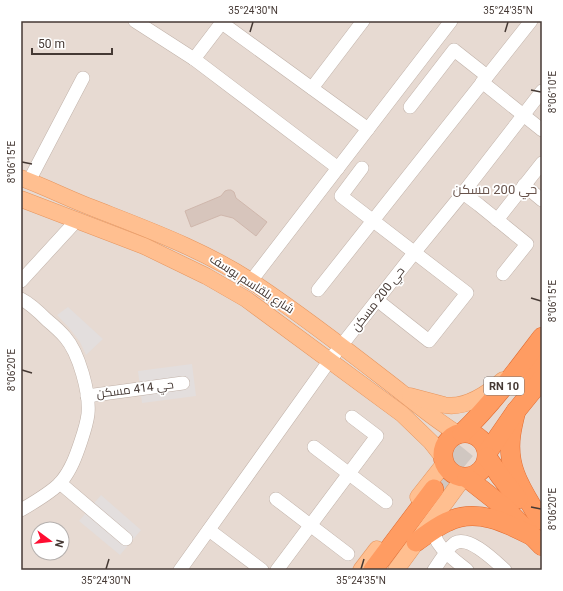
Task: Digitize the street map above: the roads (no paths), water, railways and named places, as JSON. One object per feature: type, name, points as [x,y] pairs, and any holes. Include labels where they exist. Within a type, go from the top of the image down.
[{"type":"highway","name":"RN 10","points":[[460,433],[475,420],[498,394],[542,337]]},
{"type":"highway","name":"RN 10","points":[[542,353],[485,432],[542,363]]},
{"type":"highway","name":"RN 10","points":[[487,455],[516,411],[542,379]]},
{"type":"highway","points":[[516,411],[511,436],[510,456],[519,485],[539,531]]},
{"type":"highway","points":[[460,433],[469,433],[481,440],[485,446],[487,455],[500,476],[520,501],[539,531],[465,478],[453,475],[448,470],[443,460],[443,451],[445,444],[450,438],[460,433]]},
{"type":"highway","points":[[465,478],[473,476],[483,468],[486,463],[487,455]]},
{"type":"highway","points":[[373,570],[436,491],[382,570]]},
{"type":"highway","points":[[416,542],[432,526],[442,525],[455,518],[464,516],[481,516],[513,526],[539,531]]},
{"type":"main road","name":"شارع بلقاسم يوسف","points":[[25,180],[196,250],[227,266],[251,281],[323,332],[402,394],[442,423],[460,433]]},
{"type":"main road","name":"شارع بلقاسم يوسف","points":[[21,199],[144,246],[206,276],[246,299],[402,414],[432,442],[443,460]]},
{"type":"main road","points":[[402,394],[445,405],[457,405],[468,402],[489,391],[521,365]]},
{"type":"main road","points":[[361,570],[443,460]]},
{"type":"main road","points":[[432,526],[465,478]]},
{"type":"main road","points":[[396,570],[416,542]]},
{"type":"street","points":[[312,88],[363,21]]},
{"type":"street","points":[[251,281],[451,21]]},
{"type":"street","points":[[318,290],[531,21]]},
{"type":"street","points":[[139,22],[194,60],[338,168]]},
{"type":"street","points":[[194,60],[222,22],[368,129]]},
{"type":"street","points":[[410,106],[454,50],[523,115],[542,130]]},
{"type":"street","points":[[25,180],[83,78]]},
{"type":"street","name":"حي 200 مسكن","points":[[180,570],[330,360],[542,91]]},
{"type":"street","points":[[496,220],[542,162]]},
{"type":"street","points":[[362,168],[341,196],[467,293],[429,341],[377,300]]},
{"type":"street","points":[[524,185],[542,200]]},
{"type":"street","points":[[462,193],[526,244],[503,274]]},
{"type":"street","points":[[21,281],[78,220]]},
{"type":"street","name":"حي 414 مسكن","points":[[21,299],[30,304],[65,337],[77,356],[88,396],[88,414],[84,433],[70,469],[60,483],[45,495],[21,510]]},
{"type":"street","name":"حي 414 مسكن","points":[[88,396],[183,383]]},
{"type":"street","points":[[278,570],[377,436],[352,416]]},
{"type":"street","points":[[314,447],[386,502]]},
{"type":"street","points":[[60,483],[126,539]]},
{"type":"street","points":[[276,499],[348,554]]},
{"type":"street","points":[[432,526],[438,543],[462,568]]},
{"type":"street","points":[[208,530],[262,570]]},
{"type":"street","points":[[434,570],[454,543],[464,541],[486,553],[505,570]]},
{"type":"tunnel","points":[[435,487],[482,430]]},
{"type":"district","name":"حي 200 مسكن","points":[[495,189]]}]
